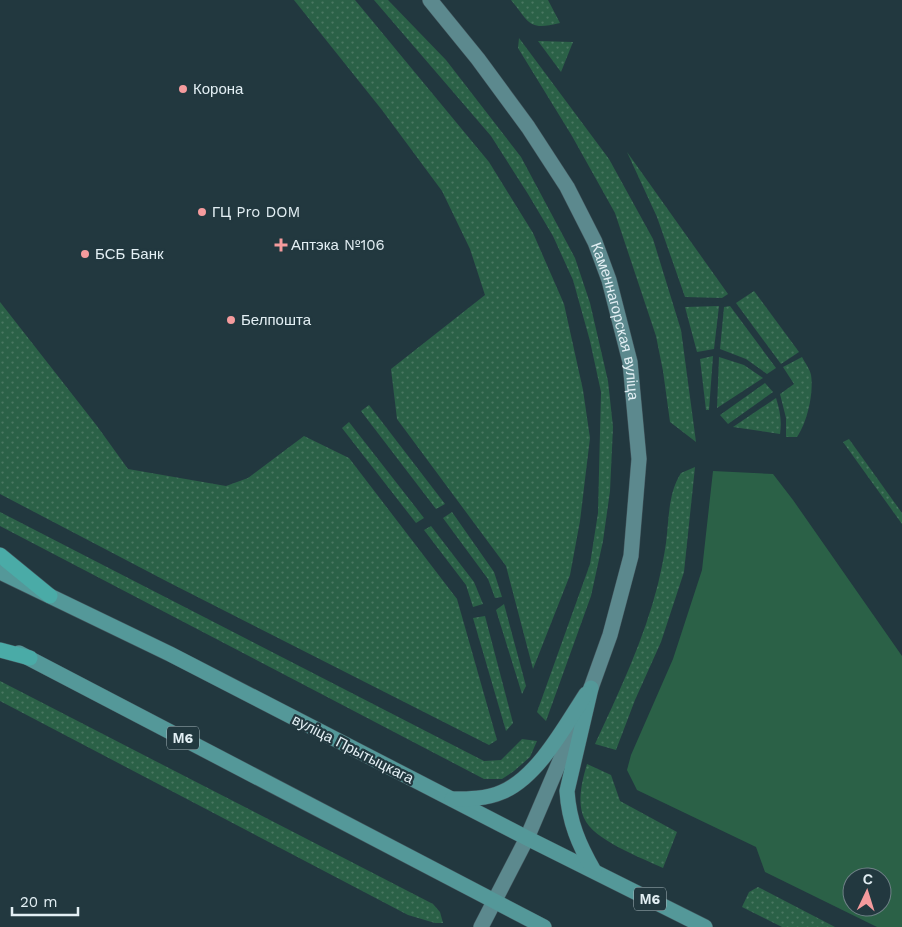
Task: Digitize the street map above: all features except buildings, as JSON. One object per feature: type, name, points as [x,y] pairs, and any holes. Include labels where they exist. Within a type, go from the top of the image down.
[{"type":"highway","points":[[0,554],[50,596]]},
{"type":"highway","points":[[0,650],[30,658]]},
{"type":"main road","name":"Каменнагорская вуліца","points":[[430,0],[478,59],[528,126],[567,187],[595,242],[609,280],[630,362],[639,459],[631,556],[610,634],[591,688],[527,838],[480,927]]},
{"type":"main road","name":"вуліца Прытыцкага","points":[[0,572],[170,654],[527,838],[705,927]]},
{"type":"main road","name":"М6","points":[[0,643],[494,899],[544,927]]},
{"type":"main road","points":[[451,799],[484,797],[501,793],[529,775],[591,688]]},
{"type":"main road","points":[[591,688],[567,791],[568,805],[578,843],[594,871]]},
{"type":"green space","points":[[294,0],[355,0],[489,162],[533,233],[564,304],[583,390],[590,438],[580,521],[570,575],[533,669],[506,566],[397,419],[391,369],[485,295],[470,249],[442,191],[382,110]]},
{"type":"green space","points":[[374,0],[388,0],[446,60],[521,157],[575,258],[590,303],[608,381],[613,427],[610,491],[603,541],[591,596],[546,721],[537,712],[590,564],[598,513],[601,392],[590,341],[573,280],[553,236],[528,194],[491,136]]},
{"type":"green space","points":[[511,0],[548,0],[560,23],[542,26],[535,25],[526,19]]},
{"type":"green space","points":[[519,38],[609,159],[653,239],[681,330],[696,442],[670,422],[656,336],[615,213],[572,136],[518,48]]},
{"type":"green space","points":[[538,41],[573,42],[561,72]]},
{"type":"green space","points":[[627,152],[728,294],[722,298],[685,297],[657,217]]},
{"type":"green space","points":[[754,291],[799,352],[781,364],[736,303]]},
{"type":"green space","points":[[0,302],[97,426],[128,469],[226,486],[248,478],[304,436],[349,458],[457,599],[497,740],[489,745],[168,582],[0,494]]},
{"type":"green space","points":[[719,306],[714,349],[697,352],[685,307]]},
{"type":"green space","points":[[730,306],[776,368],[767,374],[746,359],[720,349],[724,307]]},
{"type":"green space","points":[[713,356],[709,410],[706,410],[700,359]]},
{"type":"green space","points":[[719,357],[744,365],[763,378],[717,408]]},
{"type":"green space","points":[[802,357],[809,368],[812,382],[809,407],[804,424],[797,437],[786,437],[786,418],[780,394],[794,384],[783,367]]},
{"type":"green space","points":[[765,383],[773,392],[728,424],[720,415]]},
{"type":"green space","points":[[776,398],[781,425],[780,434],[733,427]]},
{"type":"green space","points":[[369,405],[445,504],[436,509],[361,411]]},
{"type":"green space","points":[[349,422],[424,518],[416,523],[342,428]]},
{"type":"green space","points":[[849,439],[902,513],[902,524],[843,442]]},
{"type":"green space","points":[[695,467],[684,572],[661,642],[635,700],[616,750],[595,744],[646,625],[658,584],[674,489],[681,473]]},
{"type":"green space","points":[[713,471],[773,474],[902,656],[902,927],[877,927],[857,917],[892,917],[892,867],[842,867],[842,910],[765,872],[756,847],[637,790],[627,770],[631,755],[673,659],[702,570]]},
{"type":"green space","points":[[0,512],[484,761],[501,760],[522,739],[537,741],[530,757],[502,779],[484,779],[0,526]]},
{"type":"green space","points":[[452,512],[494,572],[502,597],[495,598],[488,579],[443,518]]},
{"type":"green space","points":[[431,526],[474,582],[483,604],[473,607],[466,585],[424,530]]},
{"type":"green space","points":[[504,604],[526,686],[522,694],[496,610]]},
{"type":"green space","points":[[485,616],[513,723],[506,731],[473,618]]},
{"type":"green space","points":[[0,681],[433,904],[440,912],[443,923],[435,923],[408,915],[0,701]]},
{"type":"green space","points":[[587,764],[611,775],[620,801],[677,832],[663,868],[619,848],[597,834],[589,826],[584,818],[581,805],[582,784]]},
{"type":"green space","points":[[758,887],[835,927],[782,927],[742,907],[749,892]]},
{"type":"place","name":"Корона","points":[[183,89]]},
{"type":"place","name":"ГЦ Pro DOM","points":[[202,212]]},
{"type":"place","name":"Аптэка №106","points":[[281,245]]},
{"type":"place","name":"БСБ Банк","points":[[85,254]]},
{"type":"place","name":"Белпошта","points":[[231,320]]}]
